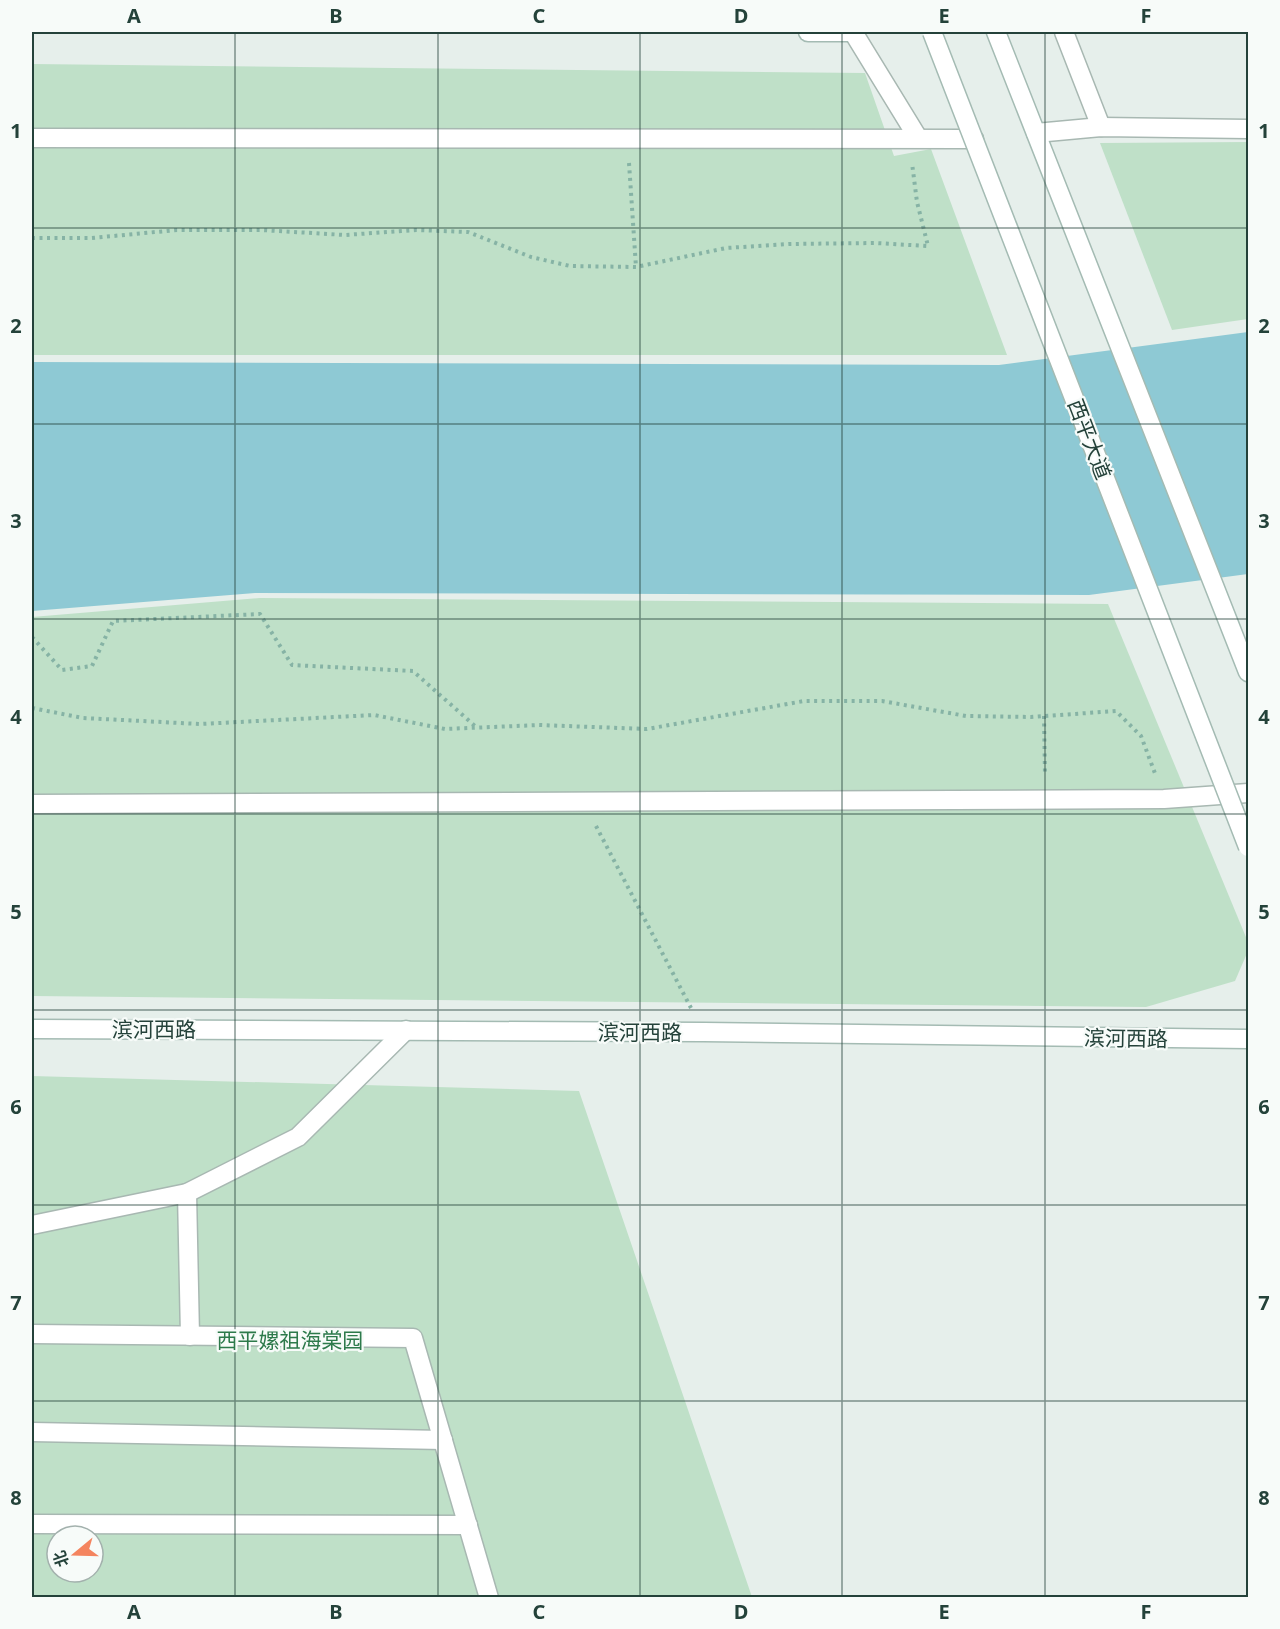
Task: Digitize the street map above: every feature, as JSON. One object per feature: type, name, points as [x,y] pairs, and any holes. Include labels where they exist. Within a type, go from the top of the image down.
[{"type":"street","points":[[808,32],[853,32],[914,138]]},
{"type":"street","name":"西平大道","points":[[932,32],[1248,847]]},
{"type":"street","points":[[996,32],[1248,672]]},
{"type":"street","points":[[1064,32],[1101,127]]},
{"type":"street","points":[[1036,133],[1101,127],[1248,129]]},
{"type":"street","points":[[32,138],[974,139]]},
{"type":"street","points":[[32,804],[1164,799],[1248,793]]},
{"type":"street","name":"滨河西路","points":[[32,1029],[704,1032],[1248,1039]]},
{"type":"street","points":[[32,1225],[187,1193],[298,1137],[406,1030]]},
{"type":"street","points":[[187,1193],[190,1336]]},
{"type":"street","points":[[32,1334],[413,1338],[489,1598]]},
{"type":"street","points":[[32,1432],[443,1440]]},
{"type":"street","points":[[32,1524],[468,1525]]},
{"type":"path","points":[[628,138],[636,267]]},
{"type":"path","points":[[32,238],[92,238],[177,230],[261,230],[345,235],[416,230],[468,232],[531,257],[570,267],[636,267],[726,248],[789,244],[875,243],[928,246],[917,202],[914,138]]},
{"type":"path","points":[[32,637],[62,670],[92,666],[113,621],[260,614],[292,665],[413,671],[476,728]]},
{"type":"path","points":[[32,708],[83,718],[200,724],[374,715],[445,729],[539,725],[646,729],[804,701],[882,701],[966,716],[1044,716],[1116,711],[1141,736],[1164,799]]},
{"type":"path","points":[[1044,716],[1046,799]]},
{"type":"path","points":[[584,801],[704,1032]]},
{"type":"green space","points":[[32,64],[865,73],[894,156],[931,149],[1007,355],[32,355]]},
{"type":"green space","points":[[1248,142],[1248,319],[1172,330],[1100,143]]},
{"type":"green space","points":[[260,598],[1108,604],[1248,942],[1248,951],[1235,981],[1146,1007],[32,996],[32,617]]},
{"type":"green space","name":"西平嫘祖海棠园","points":[[32,1076],[579,1091],[752,1597],[32,1598]]},
{"type":"water","points":[[1248,332],[1248,574],[1089,595],[255,593],[32,611],[32,362],[999,365]]}]
